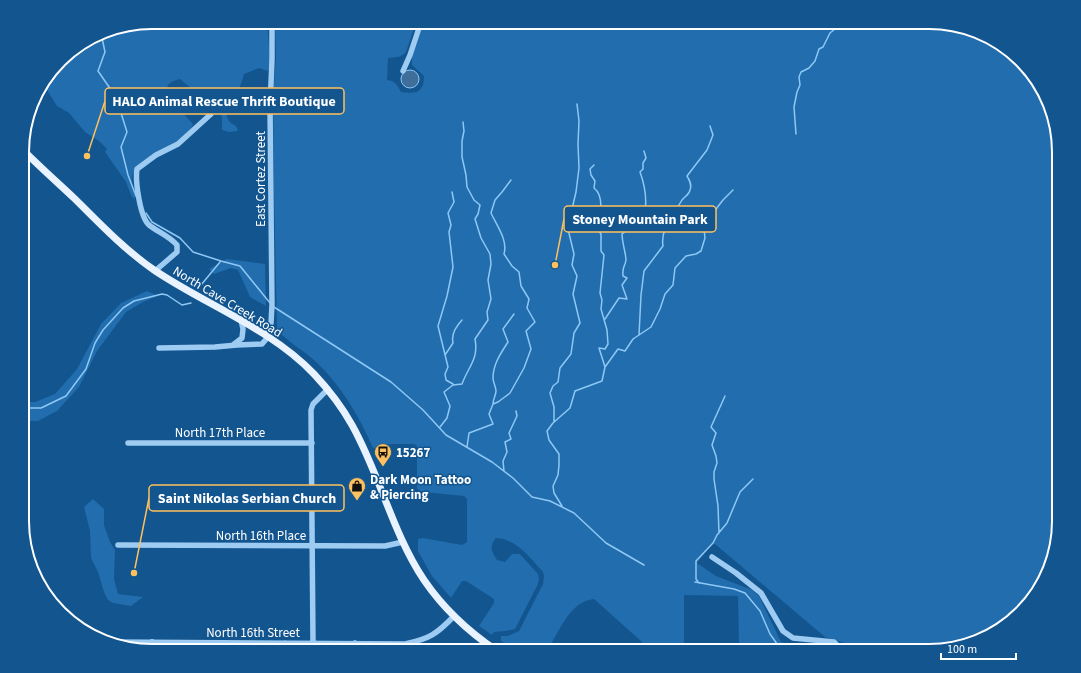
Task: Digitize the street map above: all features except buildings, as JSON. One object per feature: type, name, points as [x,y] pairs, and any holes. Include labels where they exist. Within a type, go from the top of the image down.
[{"type":"main road","name":"North Cave Creek Road","points":[[29,156],[119,242],[155,271],[267,336],[307,368],[328,390],[346,415],[360,439],[403,542],[424,580],[454,616],[488,644]]},
{"type":"street","name":"East Cortez Street","points":[[267,336],[271,326],[272,311],[270,107],[272,29]]},
{"type":"street","points":[[403,71],[419,29]]},
{"type":"street","points":[[155,271],[177,252],[177,245],[144,220],[137,187],[138,169],[156,156],[178,144],[211,114]]},
{"type":"street","points":[[233,345],[242,338],[241,320]]},
{"type":"street","points":[[159,348],[262,344],[267,336]]},
{"type":"street","points":[[313,643],[312,408],[320,396],[328,390]]},
{"type":"street","name":"North 17th Place","points":[[128,443],[312,443]]},
{"type":"street","name":"North 16th Place","points":[[118,545],[385,546],[403,542]]},
{"type":"street","points":[[712,557],[736,573],[761,593],[783,631],[793,638],[834,642],[837,644]]},
{"type":"street","name":"North 16th Street","points":[[131,642],[405,644],[420,641],[437,632],[454,616]]},
{"type":"shaded area","points":[[152,29],[268,29],[270,59],[268,71],[259,68],[244,74],[240,87],[233,101],[227,106],[227,118],[236,126],[238,131],[229,132],[222,130],[222,118],[219,110],[209,108],[204,99],[180,79],[169,84],[167,88],[167,95],[193,124],[180,140],[141,164],[135,170],[132,177],[135,195],[134,199],[126,182],[105,152],[107,149],[99,141],[85,132],[69,113],[57,106],[46,89],[60,71],[90,45],[120,33]]},
{"type":"shaded area","points":[[275,29],[414,29],[406,52],[400,56],[388,58],[387,80],[394,82],[401,92],[411,93],[421,89],[424,82],[424,76],[412,65],[412,55],[420,29],[929,29],[961,33],[983,42],[997,50],[1021,71],[1036,90],[1050,128],[1052,144],[1052,529],[1050,545],[1045,561],[1031,589],[1016,608],[1004,619],[976,635],[961,640],[937,644],[848,644],[825,637],[715,544],[712,544],[697,563],[716,576],[752,590],[759,596],[781,642],[790,644],[739,644],[738,596],[684,595],[684,644],[641,644],[642,642],[594,599],[578,605],[572,611],[551,644],[506,644],[501,641],[501,636],[508,636],[519,631],[543,584],[544,576],[543,572],[517,546],[504,539],[496,538],[492,544],[492,549],[497,560],[505,562],[512,554],[520,554],[538,574],[539,579],[538,584],[515,629],[494,632],[492,635],[479,626],[494,603],[494,599],[466,581],[462,581],[451,598],[432,576],[418,551],[418,539],[423,538],[462,545],[467,542],[467,499],[464,496],[423,492],[417,489],[417,446],[414,444],[379,444],[379,447],[373,448],[362,424],[333,380],[315,361],[277,330],[273,95],[276,57]]},
{"type":"shaded area","points":[[410,70],[414,71],[418,75],[418,83],[414,87],[410,88],[406,87],[402,83],[401,79],[402,75],[406,71]]},
{"type":"shaded area","points":[[227,259],[265,264],[266,306],[250,297],[238,270],[231,268],[214,274],[209,269]]},
{"type":"shaded area","points":[[147,291],[158,296],[143,302],[126,312],[97,351],[79,387],[57,411],[38,421],[29,421],[29,402],[35,402],[55,394],[77,369],[101,324],[121,303]]},
{"type":"shaded area","points":[[93,499],[104,509],[104,525],[110,542],[115,550],[114,579],[118,594],[143,597],[131,606],[113,603],[108,600],[98,572],[91,558],[90,531],[84,507]]},
{"type":"waterway","points":[[796,134],[794,107],[800,85],[799,77],[801,72],[809,68],[815,61],[819,49],[823,47],[830,33],[835,29]]},
{"type":"waterway","points":[[102,39],[105,52],[98,71],[116,97],[127,132],[121,147],[128,175],[136,196]]},
{"type":"waterway","points":[[554,422],[554,407],[550,393],[553,386],[558,382],[560,368],[571,354],[574,333],[580,323],[573,294],[577,276],[572,265],[574,254],[567,225],[572,220],[572,209],[579,168],[579,121],[577,104]]},
{"type":"waterway","points":[[440,427],[447,418],[450,406],[444,392],[453,385],[462,384],[476,352],[475,339],[488,320],[487,312],[491,299],[488,280],[491,264],[490,254],[481,238],[475,219],[480,205],[474,200],[467,187],[462,157],[462,141],[464,131],[463,122]]},
{"type":"waterway","points":[[639,335],[644,271],[663,246],[664,234],[668,222],[682,200],[688,195],[691,185],[687,176],[707,150],[713,135],[710,126]]},
{"type":"waterway","points":[[605,319],[619,298],[627,299],[622,285],[627,278],[623,276],[623,268],[626,260],[622,234],[634,225],[643,223],[646,206],[644,186],[640,172],[643,169],[643,163],[646,158],[644,151]]},
{"type":"waterway","points":[[594,165],[590,169],[591,175],[595,181],[594,188],[600,196],[601,202],[601,214],[598,230],[601,234],[601,251],[604,255],[600,293],[602,300],[601,309],[607,330],[608,344],[605,349],[599,348],[605,367]]},
{"type":"waterway","points":[[467,447],[469,433],[493,424],[489,414],[493,404],[510,393],[524,368],[531,349],[526,331],[535,322],[527,308],[529,299],[521,286],[519,272],[512,266],[504,254],[505,249],[503,238],[491,213],[495,200],[511,180]]},
{"type":"waterway","points":[[562,506],[554,493],[553,486],[558,475],[559,454],[549,440],[547,431],[553,423],[570,408],[575,391],[602,381],[605,367],[618,349],[625,351],[633,339],[651,327],[660,309],[665,294],[673,285],[675,268],[686,256],[696,254],[701,251],[705,238],[704,229],[706,222],[733,190]]},
{"type":"waterway","points":[[452,192],[454,202],[448,213],[451,225],[449,232],[453,267],[447,296],[438,326],[448,367],[445,374],[446,380],[453,384]]},
{"type":"waterway","points":[[146,213],[152,222],[180,238],[193,252],[240,266],[270,303]]},
{"type":"waterway","points":[[201,285],[220,262]]},
{"type":"waterway","points":[[29,408],[41,408],[66,396],[86,369],[95,343],[103,330],[123,308],[134,301],[162,294],[167,295],[182,305],[191,303]]},
{"type":"waterway","points":[[274,307],[391,382],[423,410],[446,435],[492,462],[513,478],[532,497],[550,501],[574,513],[606,543],[644,565]]},
{"type":"waterway","points":[[493,404],[496,394],[493,378],[494,368],[508,342],[503,329],[514,314]]},
{"type":"waterway","points":[[445,355],[453,343],[454,331],[462,320]]},
{"type":"waterway","points":[[719,533],[718,506],[714,479],[714,472],[717,463],[712,445],[716,433],[711,427],[725,396]]},
{"type":"waterway","points":[[504,471],[503,461],[507,452],[505,442],[511,439],[509,433],[517,416],[516,411]]},
{"type":"waterway","points":[[699,583],[696,579],[696,561],[713,543],[717,535],[727,523],[740,492],[753,479]]},
{"type":"waterway","points":[[695,582],[734,589],[745,593],[760,611],[770,634],[777,644]]},
{"type":"place","name":"HALO Animal Rescue Thrift Boutique","points":[[87,156]]},
{"type":"place","name":"Stoney Mountain Park","points":[[555,265]]},
{"type":"place","name":"15267","points":[[383,467]]},
{"type":"place","name":"Dark Moon Tattoo & Piercing","points":[[357,501]]},
{"type":"place","name":"Saint Nikolas Serbian Church","points":[[134,573]]}]
